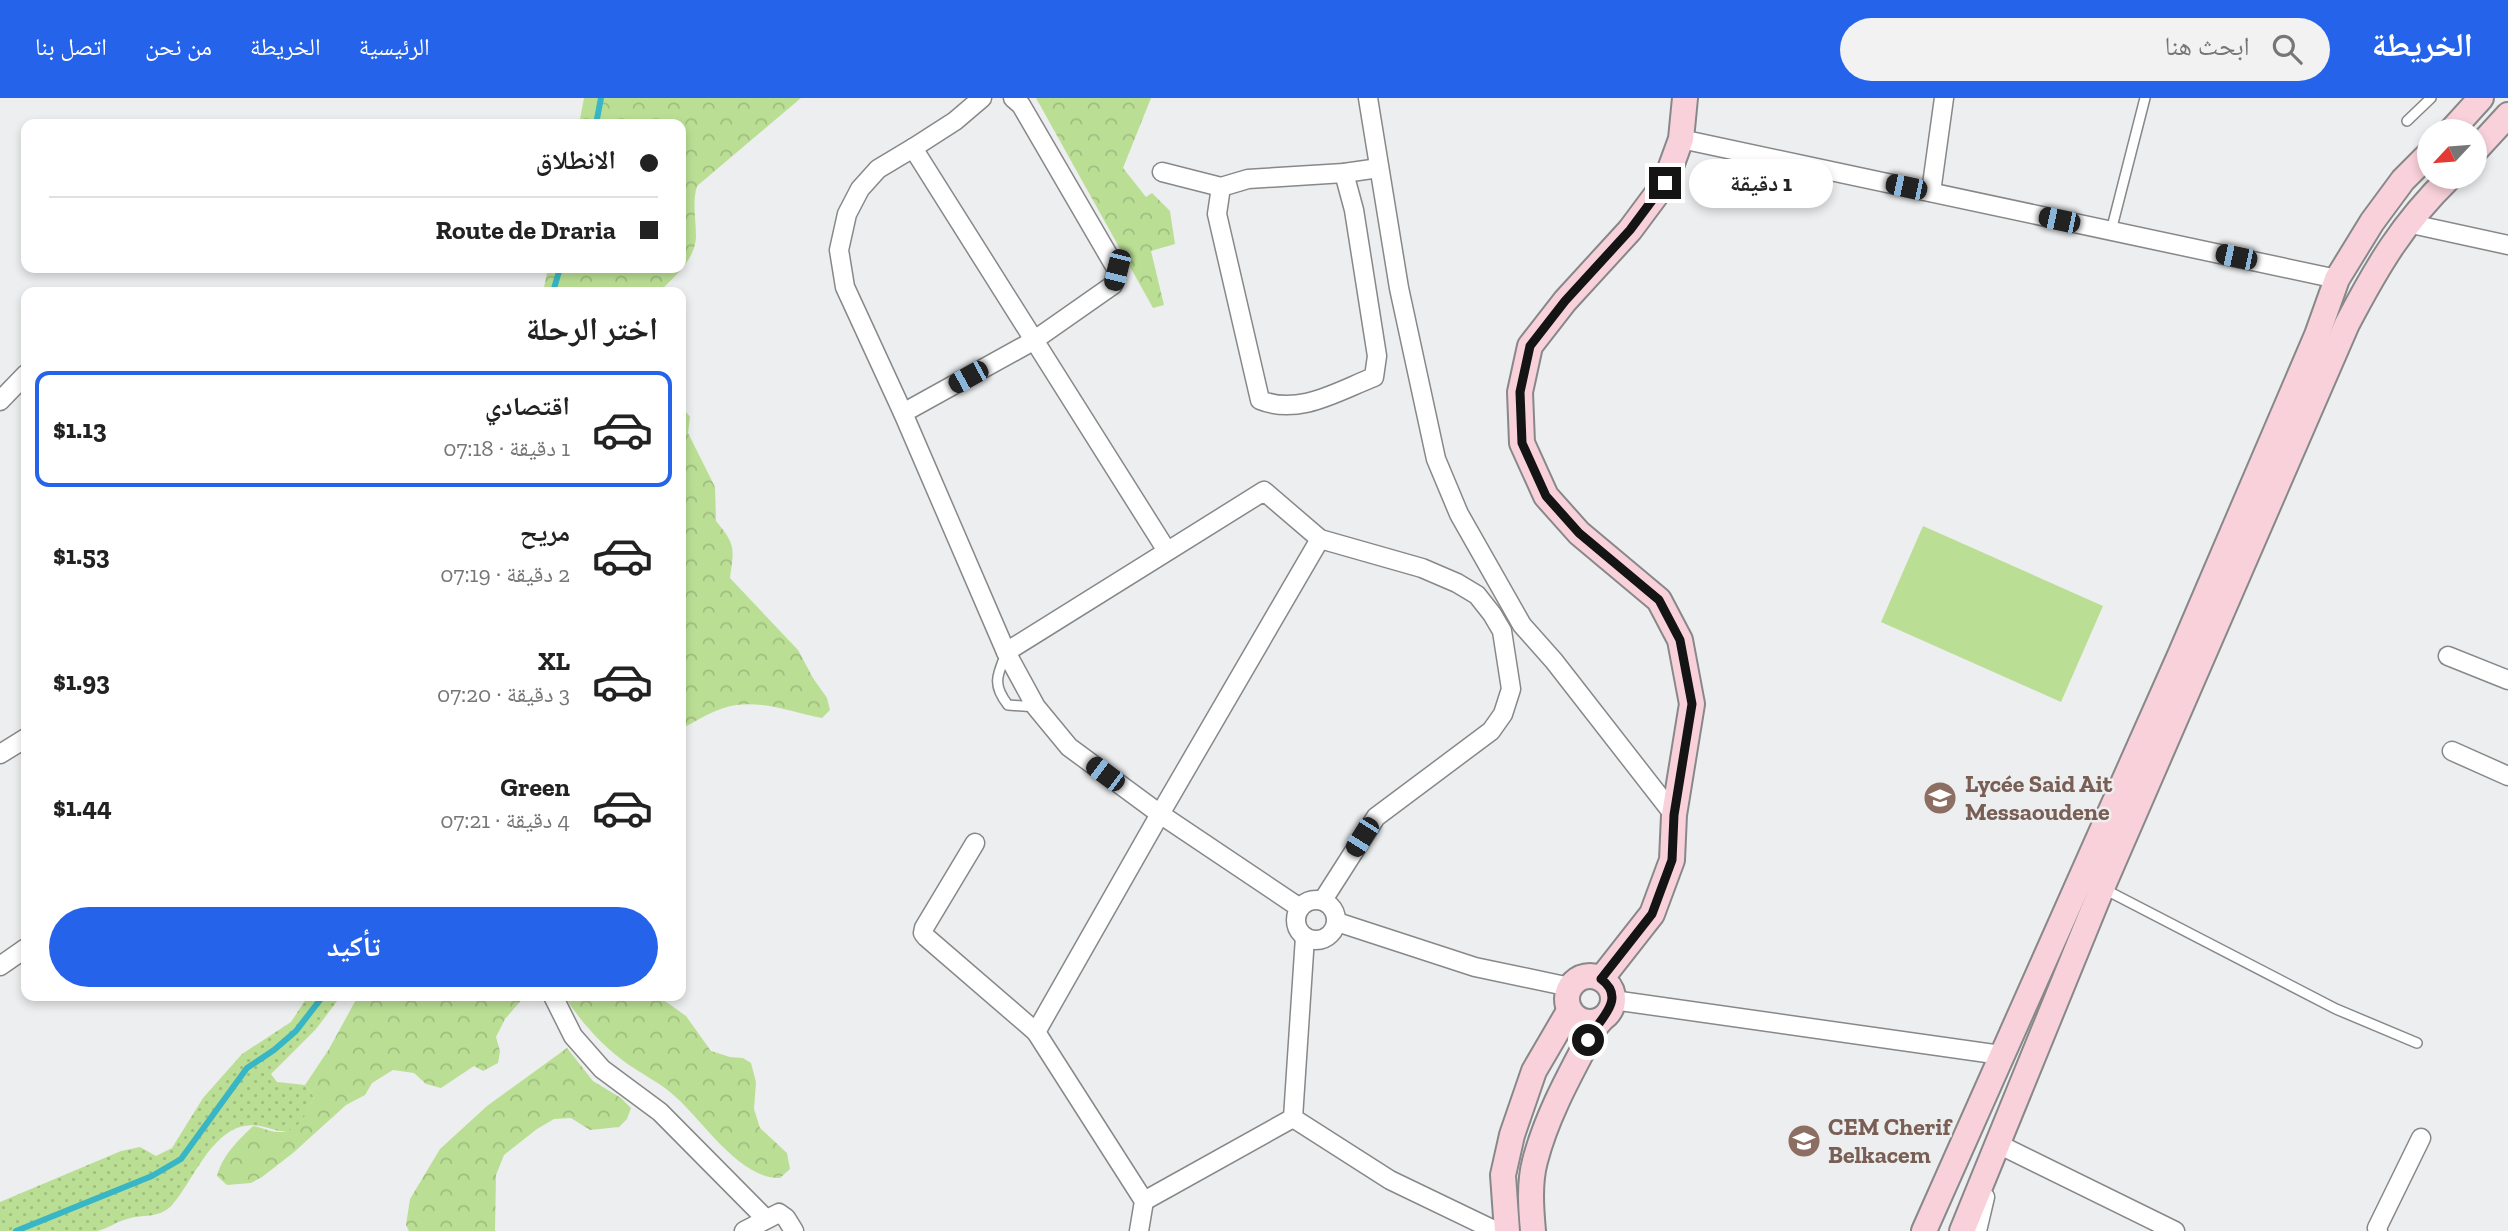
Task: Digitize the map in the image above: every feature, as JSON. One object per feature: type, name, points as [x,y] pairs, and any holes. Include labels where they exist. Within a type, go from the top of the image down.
[{"type":"main road","points":[[1569,999],[1580,1020],[1594,1022],[1652,914],[1672,860],[1674,815],[1692,704],[1680,640],[1659,600],[1579,533],[1546,496],[1522,443],[1520,392],[1530,346],[1565,301],[1630,230],[1665,183],[1681,139],[1685,98]]},
{"type":"main road","points":[[2462,119],[2481,98]]},
{"type":"main road","points":[[2487,138],[2508,115]]},
{"type":"main road","points":[[1924,1231],[2180,655],[2317,335],[2337,279],[2388,201],[2417,166]]},
{"type":"main road","points":[[1962,1231],[2102,888],[2347,324],[2372,276],[2407,223],[2438,189]]},
{"type":"main road","points":[[1507,1231],[1503,1175],[1512,1135],[1534,1072],[1569,999],[1580,978],[1594,976],[1605,1000],[1595,1027],[1558,1101],[1534,1162],[1531,1204],[1533,1231]]},
{"type":"street","points":[[982,98],[955,121],[878,169],[860,189],[848,214],[839,250],[845,287],[903,413],[1006,652],[1036,707],[1069,747],[1160,814],[1300,908]]},
{"type":"street","points":[[903,413],[1033,341],[1113,285],[1117,270],[1021,105],[1013,98]]},
{"type":"street","points":[[1368,98],[1399,288],[1433,448],[1459,514],[1522,625],[1554,661],[1674,815]]},
{"type":"street","points":[[1931,192],[1944,98]]},
{"type":"street","points":[[1681,139],[2337,279]]},
{"type":"street","points":[[913,148],[1167,551]]},
{"type":"street","points":[[1162,172],[1221,187],[1248,179],[1344,173],[1379,167]]},
{"type":"street","points":[[1221,187],[1217,214],[1260,400],[1274,406],[1300,406],[1374,377],[1377,356],[1354,210],[1344,173]]},
{"type":"street","points":[[2407,223],[2508,245]]},
{"type":"street","points":[[0,401],[21,379]]},
{"type":"street","points":[[1006,652],[1265,491],[1320,539],[1422,568],[1477,595],[1502,631],[1511,689],[1503,714],[1491,731],[1377,817],[1322,900]]},
{"type":"street","points":[[1036,1032],[1320,539]]},
{"type":"street","points":[[2448,656],[2508,680]]},
{"type":"street","points":[[0,754],[21,741]]},
{"type":"street","points":[[2452,751],[2508,776]]},
{"type":"street","points":[[975,843],[923,933],[1036,1032],[1144,1201],[1139,1231]]},
{"type":"street","points":[[1310,900],[1322,900],[1333,908],[1337,922],[1331,934],[1312,940],[1297,926],[1297,914],[1310,900]]},
{"type":"street","points":[[1337,922],[1569,999]]},
{"type":"street","points":[[1293,1118],[1306,937]]},
{"type":"street","points":[[0,966],[21,951]]},
{"type":"street","points":[[1605,1000],[2001,1055]]},
{"type":"street","points":[[555,1001],[573,1037],[602,1069],[660,1112],[765,1218]]},
{"type":"street","points":[[1144,1201],[1293,1118]]},
{"type":"street","points":[[1293,1118],[1390,1180],[1496,1231]]},
{"type":"street","points":[[2378,1231],[2377,1228],[2421,1138]]},
{"type":"street","points":[[1977,1231],[1998,1144],[2175,1231]]},
{"type":"street","points":[[744,1231],[779,1213],[786,1218],[794,1231]]},
{"type":"lane","points":[[2111,231],[2146,98]]},
{"type":"lane","points":[[2407,121],[2431,98]]},
{"type":"lane","points":[[1006,652],[996,677],[1001,696],[1008,705],[1036,707]]},
{"type":"lane","points":[[2102,888],[2336,1009],[2417,1042]]},
{"type":"green space","points":[[584,98],[801,98],[697,186],[694,205],[695,245],[686,263],[686,119],[580,119]]},
{"type":"green space","points":[[1036,98],[1151,98],[1123,168],[1146,197],[1152,193],[1170,211],[1175,244],[1151,251],[1164,305],[1153,308]]},
{"type":"green space","points":[[547,273],[678,273],[664,287],[544,287]]},
{"type":"green space","points":[[686,412],[690,417],[688,433],[715,487],[716,521],[732,547],[730,578],[798,650],[827,698],[830,710],[822,718],[747,704],[714,712],[686,726]]},
{"type":"green space","points":[[1923,526],[2103,606],[2061,702],[1881,622]]},
{"type":"green space","points":[[305,1001],[337,1001],[316,1029],[271,1074],[277,1082],[305,1085],[314,1097],[305,1116],[296,1126],[288,1131],[280,1131],[250,1125],[226,1134],[208,1152],[172,1205],[162,1212],[127,1219],[97,1231],[0,1231],[0,1202],[121,1151],[140,1147],[156,1156],[172,1148],[203,1098],[242,1054],[291,1022]]},
{"type":"green space","points":[[355,1001],[521,1001],[505,1019],[496,1037],[500,1051],[498,1063],[483,1071],[474,1066],[441,1088],[426,1084],[414,1073],[393,1070],[372,1083],[365,1095],[346,1105],[262,1177],[251,1183],[227,1185],[217,1176],[223,1161],[253,1126],[281,1132],[293,1128],[302,1120],[314,1097],[305,1085],[329,1049]]},
{"type":"green space","points":[[568,1001],[665,1001],[686,1016],[711,1051],[743,1058],[751,1063],[756,1082],[754,1109],[760,1128],[787,1153],[790,1169],[780,1178],[764,1176],[749,1168],[721,1145],[670,1092],[619,1058],[585,1025]]},
{"type":"green space","points":[[567,1048],[593,1081],[621,1098],[631,1108],[627,1119],[619,1127],[590,1130],[571,1118],[554,1119],[504,1155],[496,1175],[495,1231],[409,1231],[406,1225],[410,1199],[440,1149],[487,1106]]},
{"type":"waterway","points":[[597,119],[601,98]]},
{"type":"waterway","points":[[554,287],[559,273]]},
{"type":"waterway","points":[[16,1231],[152,1176],[181,1159],[247,1068],[296,1031],[319,1001]]},
{"type":"place","name":"Lycée Said Ait Messaoudene","points":[[1940,798]]},
{"type":"place","name":"CEM Cherif Belkacem","points":[[1804,1141]]},
{"type":"route","points":[[1588,1040],[1611,1008],[1613,1000],[1610,988],[1601,979],[1652,914],[1672,860],[1674,815],[1692,704],[1680,640],[1659,600],[1579,533],[1546,496],[1522,443],[1520,392],[1530,346],[1565,301],[1630,230],[1665,183]]}]
